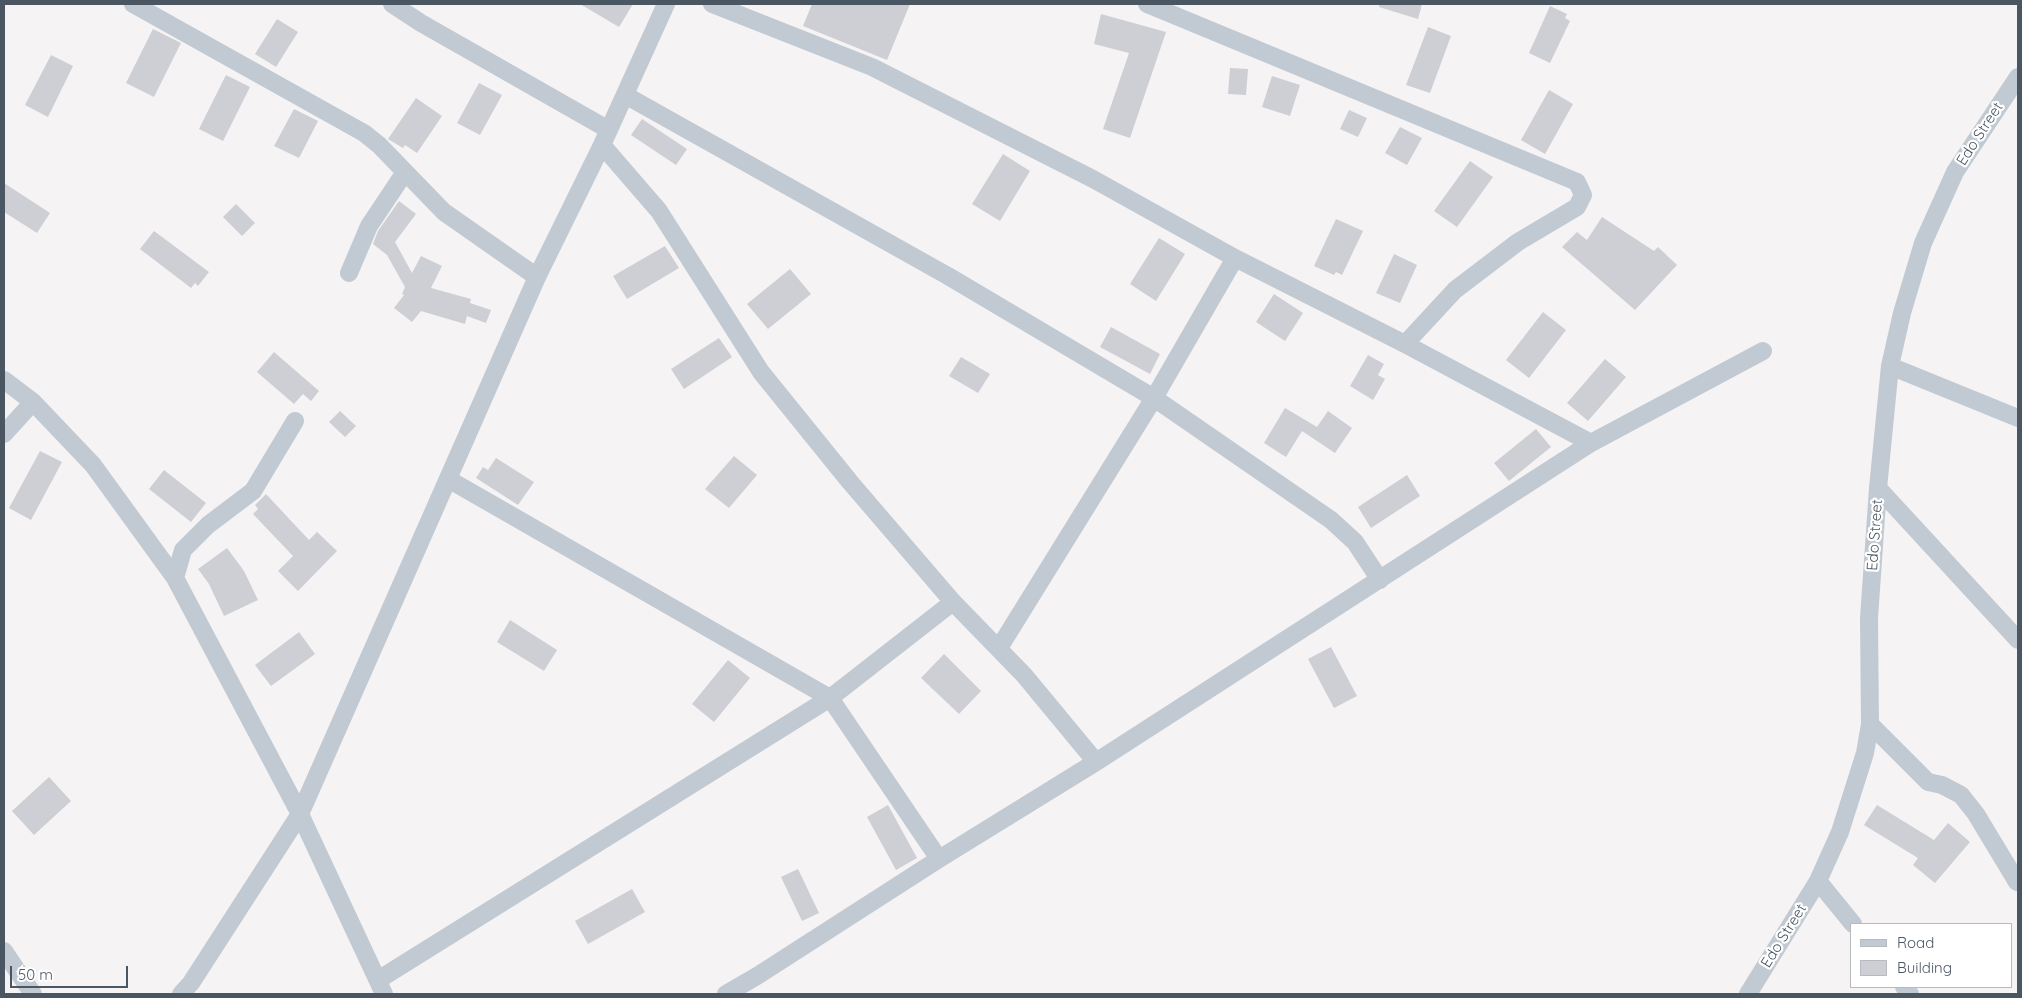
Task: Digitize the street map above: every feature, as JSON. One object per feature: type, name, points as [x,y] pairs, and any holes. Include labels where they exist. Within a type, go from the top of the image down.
[{"type":"street","points":[[133,4],[364,133],[379,145],[444,212],[537,278]]},
{"type":"street","points":[[392,4],[606,137],[660,211],[761,372],[850,482],[953,602],[1024,674],[1096,762]]},
{"type":"street","points":[[181,994],[191,983],[300,814],[537,278],[606,137],[666,4]]},
{"type":"street","points":[[712,4],[872,67],[1093,179],[1235,258],[1405,344],[1591,444]]},
{"type":"street","points":[[1147,4],[1577,182],[1583,195],[1578,207],[1518,242],[1455,290],[1405,344]]},
{"type":"street","name":"Edo Street","points":[[1748,994],[1818,881],[1840,832],[1865,753],[1870,724],[1869,618],[1878,488],[1890,366],[1902,313],[1923,243],[1955,172],[2018,76]]},
{"type":"street","points":[[625,95],[948,276],[1154,398],[1331,520],[1355,542],[1380,580]]},
{"type":"street","points":[[349,273],[369,226],[405,172]]},
{"type":"street","points":[[998,648],[1154,398],[1235,258]]},
{"type":"street","points":[[726,994],[1096,762],[1591,444],[1763,351]]},
{"type":"street","points":[[1890,366],[2018,418]]},
{"type":"street","points":[[4,380],[34,402],[93,464],[175,578],[300,814],[381,987],[830,698],[953,602]]},
{"type":"street","points":[[4,434],[34,402]]},
{"type":"street","points":[[175,578],[183,550],[208,525],[253,491],[294,421]]},
{"type":"street","points":[[448,479],[830,698],[939,859]]},
{"type":"street","points":[[1878,488],[2018,640]]},
{"type":"street","points":[[1870,724],[1928,782],[1942,785],[1961,795],[1976,814],[2018,882]]},
{"type":"street","points":[[1818,881],[1852,923]]},
{"type":"street","points":[[4,951],[33,994]]},
{"type":"building","points":[[580,4],[633,4],[619,27]]},
{"type":"building","points":[[812,4],[910,4],[887,60],[803,26]]},
{"type":"building","points":[[1379,4],[1422,4],[1418,19],[1379,7]]},
{"type":"building","points":[[1550,6],[1567,14],[1565,18],[1570,21],[1550,63],[1529,53]]},
{"type":"building","points":[[1101,14],[1166,32],[1130,138],[1103,129],[1129,53],[1094,44]]},
{"type":"building","points":[[277,19],[298,32],[276,67],[255,54]]},
{"type":"building","points":[[1428,27],[1451,36],[1430,93],[1406,85]]},
{"type":"building","points":[[153,29],[181,43],[154,97],[126,83]]},
{"type":"building","points":[[51,55],[73,66],[48,117],[25,105]]},
{"type":"building","points":[[1230,68],[1248,69],[1246,95],[1228,94]]},
{"type":"building","points":[[226,75],[250,87],[223,141],[199,129]]},
{"type":"building","points":[[1272,76],[1300,85],[1290,116],[1262,107]]},
{"type":"building","points":[[479,83],[502,95],[480,135],[457,123]]},
{"type":"building","points":[[1549,90],[1573,104],[1545,154],[1521,140]]},
{"type":"building","points":[[416,98],[442,116],[417,153],[405,145],[403,148],[388,139]]},
{"type":"building","points":[[294,109],[318,121],[299,158],[274,146]]},
{"type":"building","points":[[1349,110],[1367,118],[1358,137],[1340,129]]},
{"type":"building","points":[[642,119],[687,149],[676,165],[631,135]]},
{"type":"building","points":[[1400,127],[1422,138],[1407,165],[1385,153]]},
{"type":"building","points":[[1003,154],[1030,171],[1000,221],[972,204]]},
{"type":"building","points":[[1470,161],[1493,177],[1457,227],[1434,211]]},
{"type":"building","points":[[4,183],[50,213],[37,233],[4,212]]},
{"type":"building","points":[[399,201],[416,214],[395,242],[412,273],[421,256],[442,266],[431,288],[471,299],[470,303],[491,310],[486,323],[467,316],[465,324],[421,311],[412,322],[394,308],[404,295],[402,294],[405,287],[387,255],[373,244],[378,231]]},
{"type":"building","points":[[236,204],[255,223],[242,236],[223,217]]},
{"type":"building","points":[[1602,217],[1654,251],[1658,247],[1677,265],[1635,310],[1562,247],[1577,232],[1587,240]]},
{"type":"building","points":[[1336,219],[1363,231],[1342,275],[1336,272],[1334,275],[1314,266]]},
{"type":"building","points":[[154,231],[209,272],[198,286],[195,283],[191,288],[140,249]]},
{"type":"building","points":[[1159,238],[1185,254],[1156,301],[1130,284]]},
{"type":"building","points":[[665,246],[679,268],[627,299],[613,276]]},
{"type":"building","points":[[1394,254],[1417,265],[1400,303],[1376,293]]},
{"type":"building","points":[[790,269],[811,294],[768,329],[747,304]]},
{"type":"building","points":[[1274,294],[1303,313],[1285,341],[1256,322]]},
{"type":"building","points":[[1543,312],[1566,330],[1529,378],[1506,360]]},
{"type":"building","points":[[1111,327],[1160,354],[1150,374],[1100,347]]},
{"type":"building","points":[[719,338],[732,357],[684,389],[671,369]]},
{"type":"building","points":[[274,352],[319,391],[311,401],[303,394],[294,404],[257,372]]},
{"type":"building","points":[[1368,355],[1384,364],[1378,375],[1385,379],[1373,400],[1350,386]]},
{"type":"building","points":[[961,357],[990,374],[978,393],[949,376]]},
{"type":"building","points":[[1605,359],[1626,377],[1588,421],[1567,403]]},
{"type":"building","points":[[1285,408],[1317,427],[1328,411],[1352,428],[1335,453],[1302,431],[1286,457],[1264,443]]},
{"type":"building","points":[[340,411],[356,426],[345,437],[329,422]]},
{"type":"building","points":[[1536,429],[1551,447],[1509,481],[1494,463]]},
{"type":"building","points":[[40,451],[62,462],[31,520],[9,508]]},
{"type":"building","points":[[734,456],[757,475],[729,508],[705,489]]},
{"type":"building","points":[[496,458],[534,482],[518,505],[476,478],[483,467],[488,470]]},
{"type":"building","points":[[164,470],[206,503],[191,522],[149,489]]},
{"type":"building","points":[[1407,475],[1420,496],[1371,528],[1358,507]]},
{"type":"building","points":[[266,494],[309,540],[317,532],[337,551],[298,591],[278,571],[293,556],[253,514],[258,509],[255,505]]},
{"type":"building","points":[[227,548],[244,571],[258,600],[224,616],[209,584],[198,569]]},
{"type":"building","points":[[510,620],[557,650],[544,671],[497,642]]},
{"type":"building","points":[[299,632],[315,654],[271,686],[255,665]]},
{"type":"building","points":[[1331,647],[1357,696],[1334,708],[1308,659]]},
{"type":"building","points":[[944,654],[981,691],[959,714],[921,678]]},
{"type":"building","points":[[728,660],[750,678],[714,722],[692,704]]},
{"type":"building","points":[[49,777],[71,801],[34,835],[12,811]]},
{"type":"building","points":[[888,805],[917,858],[896,870],[867,817]]},
{"type":"building","points":[[1877,805],[1934,840],[1948,823],[1970,842],[1935,883],[1913,865],[1918,858],[1864,825]]},
{"type":"building","points":[[798,869],[819,913],[802,921],[781,877]]},
{"type":"building","points":[[632,889],[645,912],[588,944],[575,921]]}]
